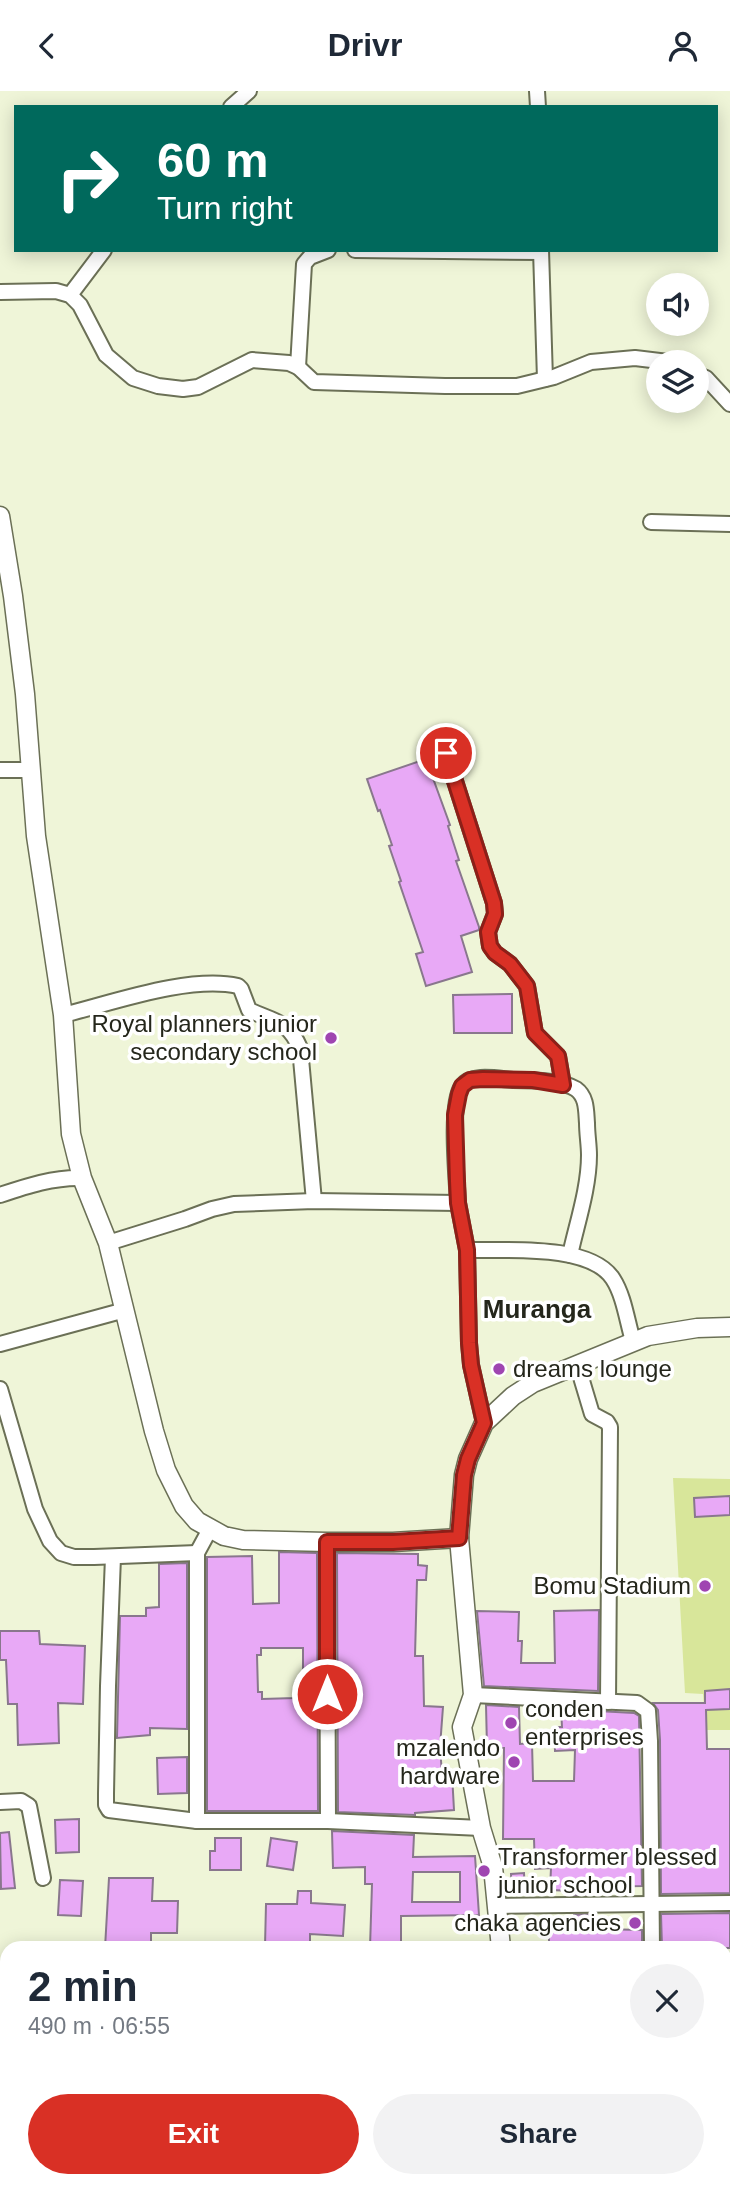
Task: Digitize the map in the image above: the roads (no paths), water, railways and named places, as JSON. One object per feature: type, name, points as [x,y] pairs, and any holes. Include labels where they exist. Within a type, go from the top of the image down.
[{"type":"street","points":[[233,105],[249,91]]},
{"type":"street","points":[[70,295],[102,252]]},
{"type":"street","points":[[298,367],[304,264],[310,257],[323,252]]},
{"type":"street","points":[[541,252],[545,379]]},
{"type":"street","points":[[0,292],[56,291],[70,295],[80,305],[106,355],[133,378],[158,386],[183,389],[198,387],[252,360],[276,361],[298,367],[314,382],[324,383],[517,386],[591,362],[646,359]]},
{"type":"street","points":[[709,381],[730,404]]},
{"type":"street","points":[[0,516],[25,694],[36,836],[64,1015],[69,1123],[82,1178],[108,1243],[166,1470],[184,1506],[197,1521],[224,1537],[327,1542],[459,1538]]},
{"type":"street","points":[[651,522],[730,524]]},
{"type":"street","points":[[446,753],[494,903],[495,914],[489,927],[488,940],[495,953],[510,964],[527,986],[535,1033],[558,1056],[563,1085]]},
{"type":"street","points":[[0,770],[30,770]]},
{"type":"street","points":[[64,1015],[162,990],[197,985],[238,986],[249,1010],[286,1026],[294,1034],[300,1048],[314,1201]]},
{"type":"street","points":[[484,1423],[471,1365],[467,1250],[458,1203],[455,1115],[462,1086],[470,1080],[533,1080],[574,1088],[582,1095],[586,1105],[589,1156],[570,1255]]},
{"type":"street","points":[[0,1195],[50,1180],[82,1178]]},
{"type":"street","points":[[108,1243],[234,1204],[314,1201],[458,1203]]},
{"type":"street","points":[[467,1250],[570,1255],[604,1269],[620,1292],[633,1341]]},
{"type":"street","points":[[0,1343],[125,1310]]},
{"type":"street","points":[[500,1941],[493,1867],[481,1828],[462,1727],[473,1695],[459,1538],[464,1475],[468,1459],[484,1423],[523,1389],[547,1376],[633,1341],[672,1330],[730,1327]]},
{"type":"street","points":[[577,1364],[592,1414],[607,1422],[610,1427],[608,1702]]},
{"type":"street","points":[[0,1389],[35,1509],[50,1541],[65,1555],[113,1557],[197,1553]]},
{"type":"street","points":[[197,1821],[197,1553],[210,1529]]},
{"type":"street","points":[[327,1542],[328,1821]]},
{"type":"street","points":[[113,1557],[106,1805],[111,1811],[197,1821],[328,1821],[481,1828]]},
{"type":"street","points":[[473,1695],[637,1703],[648,1711],[652,1941]]},
{"type":"street","points":[[0,1802],[21,1801],[29,1806],[43,1878]]},
{"type":"street","points":[[498,1906],[730,1903]]},
{"type":"place","name":"Royal planners junior secondary school","points":[[331,1038]]},
{"type":"place","name":"dreams lounge","points":[[499,1369]]},
{"type":"place","name":"Bomu Stadium","points":[[705,1586]]},
{"type":"place","name":"conden enterprises","points":[[511,1723]]},
{"type":"place","name":"mzalendo hardware","points":[[514,1762]]},
{"type":"place","name":"Transformer blessed junior school","points":[[484,1871]]},
{"type":"place","name":"chaka agencies","points":[[635,1923]]},
{"type":"district","name":"Muranga","points":[[537,1309]]}]
